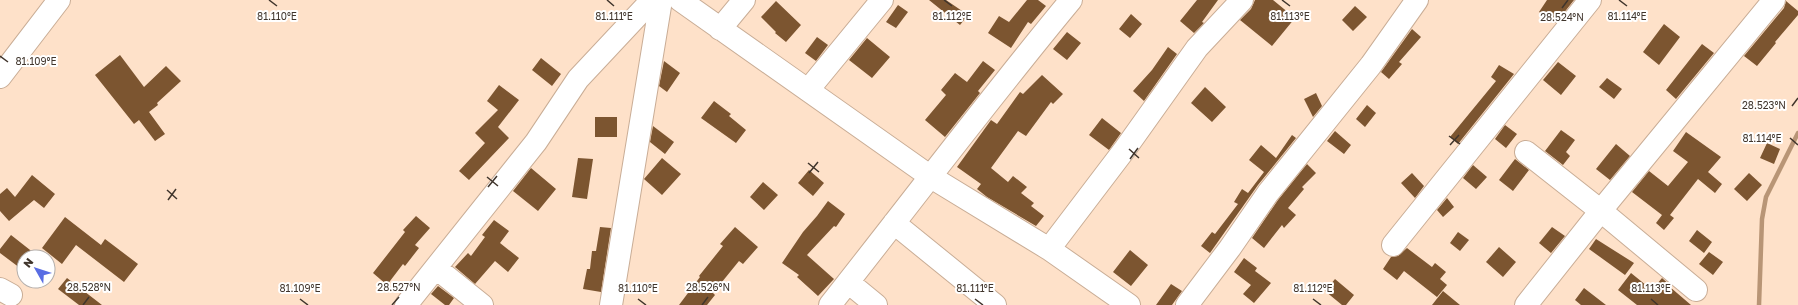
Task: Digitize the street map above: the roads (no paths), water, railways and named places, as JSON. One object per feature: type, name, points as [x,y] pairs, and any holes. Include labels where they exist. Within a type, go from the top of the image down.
[{"type":"street","points":[[0,77],[59,0]]},
{"type":"street","points":[[406,305],[536,142],[578,79],[652,0]]},
{"type":"street","points":[[611,305],[661,0]]},
{"type":"street","points":[[680,0],[932,177],[1049,249],[1129,305]]},
{"type":"street","points":[[720,29],[744,0]]},
{"type":"street","points":[[808,90],[882,0]]},
{"type":"street","points":[[830,305],[932,177],[1017,66],[1071,0]]},
{"type":"street","points":[[1049,249],[1125,149],[1197,48],[1242,0]]},
{"type":"street","points":[[1186,305],[1230,248],[1268,193],[1371,65],[1417,0]]},
{"type":"street","points":[[1393,245],[1590,0]]},
{"type":"street","points":[[1526,305],[1774,0]]},
{"type":"street","points":[[1526,152],[1601,211],[1696,290]]},
{"type":"street","points":[[894,223],[995,305]]},
{"type":"street","points":[[436,268],[482,305]]},
{"type":"street","points":[[848,282],[876,305]]},
{"type":"waterway","points":[[1759,305],[1762,219],[1766,197],[1798,133]]}]
